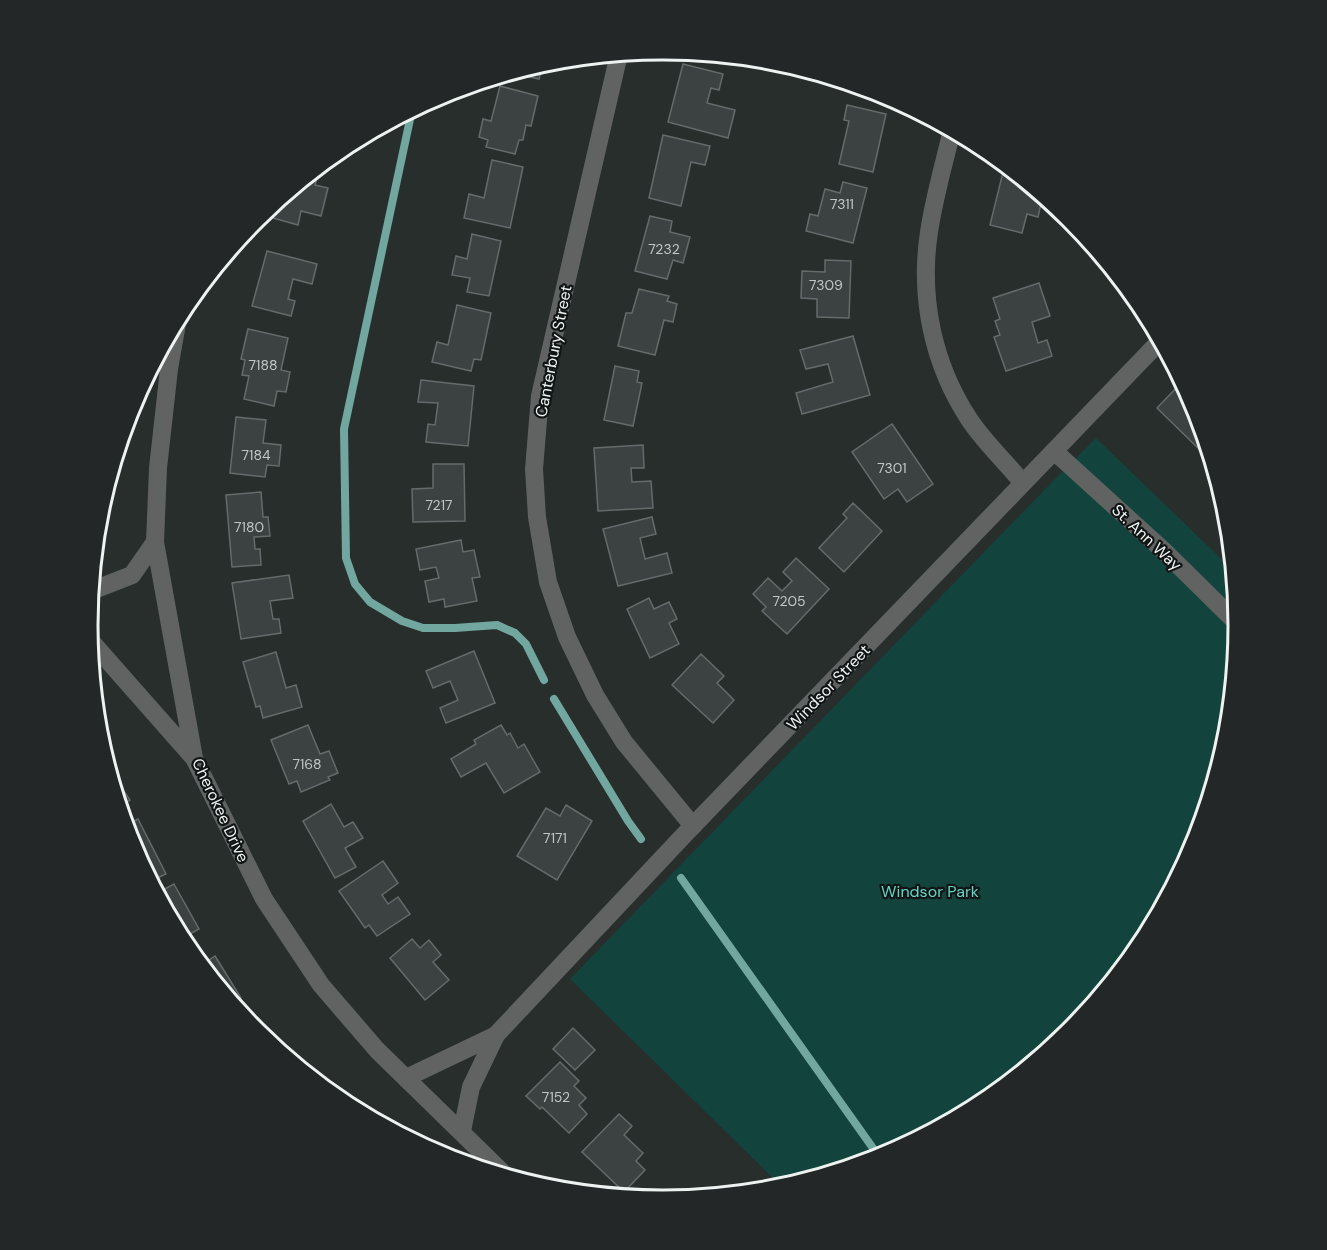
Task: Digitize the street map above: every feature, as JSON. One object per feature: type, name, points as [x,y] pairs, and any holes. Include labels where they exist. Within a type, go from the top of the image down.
[{"type":"street","name":"Canterbury Street","points":[[617,62],[540,396],[534,469],[537,517],[548,582],[567,637],[595,695],[624,742],[693,826]]},
{"type":"street","points":[[950,139],[929,232],[925,283],[930,326],[945,374],[957,399],[971,422],[1022,482]]},
{"type":"street","name":"Cherokee Drive","points":[[174,343],[158,468],[155,542],[194,758],[264,899],[321,985],[377,1050],[494,1164]]},
{"type":"street","name":"Windsor Street","points":[[462,1131],[471,1087],[496,1035],[693,826],[997,511],[1022,482],[1155,346]]},
{"type":"street","name":"St. Ann Way","points":[[1054,451],[1164,551],[1228,614]]},
{"type":"street","points":[[100,587],[132,575],[155,542]]},
{"type":"street","points":[[99,651],[194,758]]},
{"type":"street","name":"Windsor Street","points":[[406,1078],[496,1035]]},
{"type":"green space","name":"Windsor Park","points":[[1096,438],[1225,562],[1228,625],[1224,699],[1218,735],[1199,807],[1170,875],[1133,939],[1088,998],[1036,1050],[977,1095],[913,1132],[845,1160],[774,1179],[570,979]]},
{"type":"building","points":[[683,64],[723,74],[719,90],[711,88],[707,103],[735,110],[728,138],[668,122]]},
{"type":"building","points":[[540,74],[539,79],[528,77]]},
{"type":"building","points":[[500,86],[538,96],[531,126],[526,125],[523,140],[519,140],[515,154],[486,147],[488,140],[479,137],[483,119],[491,121]]},
{"type":"building","points":[[847,105],[886,114],[873,172],[839,164],[849,121],[844,120]]},
{"type":"building","points":[[663,135],[710,146],[705,165],[691,162],[681,206],[649,198]]},
{"type":"building","points":[[492,160],[523,167],[510,228],[464,218],[469,194],[484,198]]},
{"type":"building","points":[[1003,174],[1041,204],[1038,217],[1027,214],[1022,233],[990,225]]},
{"type":"building","points":[[316,180],[315,185],[328,188],[321,216],[301,211],[298,225],[273,218]]},
{"type":"building","points":[[843,182],[867,188],[853,243],[806,231],[810,214],[818,216],[825,189],[840,193]]},
{"type":"building","points":[[650,216],[672,221],[670,232],[690,237],[683,263],[673,260],[667,279],[635,271]]},
{"type":"building","points":[[472,234],[501,241],[489,296],[467,292],[470,278],[452,275],[456,256],[467,259]]},
{"type":"building","points":[[267,251],[317,264],[312,284],[293,279],[288,299],[295,301],[291,316],[252,306]]},
{"type":"building","points":[[825,260],[851,261],[849,318],[817,317],[817,299],[801,298],[802,271],[825,272]]},
{"type":"building","points":[[1039,283],[1050,316],[1032,322],[1038,343],[1047,340],[1052,356],[1006,371],[994,337],[1000,335],[995,321],[1000,319],[993,298]]},
{"type":"building","points":[[639,289],[669,296],[667,301],[677,304],[673,322],[664,320],[655,355],[618,346],[626,313],[632,313]]},
{"type":"building","points":[[457,305],[491,313],[481,360],[474,359],[471,371],[432,362],[437,342],[448,345]]},
{"type":"building","points":[[248,329],[288,338],[281,370],[290,372],[286,392],[277,391],[274,406],[244,399],[249,376],[242,375],[245,360],[241,359]]},
{"type":"building","points":[[853,336],[870,395],[802,414],[796,393],[833,382],[828,364],[806,369],[800,350]]},
{"type":"building","points":[[615,366],[639,371],[637,382],[642,383],[633,426],[604,420]]},
{"type":"building","points":[[421,380],[474,386],[468,446],[426,442],[428,424],[435,425],[438,403],[418,402]]},
{"type":"building","points":[[1176,388],[1201,451],[1157,408]]},
{"type":"building","points":[[236,417],[266,420],[263,443],[281,445],[279,466],[267,465],[265,477],[230,473]]},
{"type":"building","points":[[892,424],[933,484],[907,502],[898,489],[884,499],[852,452]]},
{"type":"building","points":[[643,445],[644,468],[631,468],[632,482],[651,481],[653,508],[598,511],[594,448]]},
{"type":"building","points":[[433,464],[464,464],[465,521],[413,522],[412,489],[433,488]]},
{"type":"building","points":[[261,492],[263,517],[268,517],[270,536],[254,537],[255,549],[260,549],[261,565],[232,567],[226,495]]},
{"type":"building","points":[[853,503],[882,531],[844,572],[819,548],[847,518],[843,514]]},
{"type":"building","points":[[652,517],[656,534],[640,538],[645,559],[667,553],[672,573],[618,586],[603,529]]},
{"type":"building","points":[[461,540],[463,552],[474,550],[480,577],[472,578],[477,601],[445,607],[444,599],[429,602],[425,581],[439,578],[436,567],[420,570],[416,549]]},
{"type":"building","points":[[796,558],[829,589],[787,634],[762,611],[766,607],[753,594],[768,578],[782,591],[792,581],[783,572]]},
{"type":"building","points":[[289,575],[293,598],[270,601],[273,619],[279,619],[281,633],[241,639],[232,583]]},
{"type":"building","points":[[649,598],[654,609],[669,602],[677,619],[669,623],[679,644],[650,658],[627,609]]},
{"type":"building","points":[[474,651],[495,703],[446,723],[440,708],[458,700],[450,681],[433,688],[426,671]]},
{"type":"building","points":[[276,652],[286,688],[296,685],[302,707],[263,718],[260,706],[256,707],[243,662]]},
{"type":"building","points":[[701,654],[724,676],[717,683],[734,700],[713,723],[672,685]]},
{"type":"building","points":[[308,725],[320,754],[329,751],[338,773],[328,777],[330,780],[301,792],[297,781],[289,784],[271,740]]},
{"type":"building","points":[[501,725],[507,735],[510,733],[518,748],[524,744],[540,772],[504,793],[486,763],[461,777],[451,759],[476,744],[474,740]]},
{"type":"building","points":[[123,790],[130,800],[127,802]]},
{"type":"building","points":[[331,804],[344,827],[353,822],[363,838],[345,848],[356,867],[335,878],[303,821]]},
{"type":"building","points":[[566,805],[592,821],[557,880],[517,856],[546,808],[560,816]]},
{"type":"building","points":[[138,819],[166,874],[158,878],[134,821]]},
{"type":"building","points":[[383,861],[398,883],[382,895],[388,904],[398,897],[410,914],[377,936],[369,925],[365,928],[339,891]]},
{"type":"building","points":[[174,884],[199,929],[191,934],[164,889]]},
{"type":"building","points":[[412,939],[420,948],[429,940],[441,955],[433,962],[449,980],[425,1000],[390,958]]},
{"type":"building","points":[[215,956],[241,998],[239,998],[209,960]]},
{"type":"building","points":[[573,1028],[595,1050],[575,1070],[553,1049]]},
{"type":"building","points":[[560,1062],[579,1081],[574,1086],[586,1098],[579,1105],[587,1114],[569,1133],[542,1107],[540,1109],[526,1096]]},
{"type":"building","points":[[619,1114],[632,1126],[624,1135],[643,1153],[636,1161],[645,1170],[627,1189],[620,1188],[582,1152]]},
{"type":"waterway","points":[[410,120],[344,429],[346,558],[355,584],[370,602],[402,621],[423,628],[497,625],[515,633],[526,644],[544,680]]},
{"type":"waterway","points":[[554,699],[641,839]]},
{"type":"waterway","points":[[681,878],[874,1149]]}]
